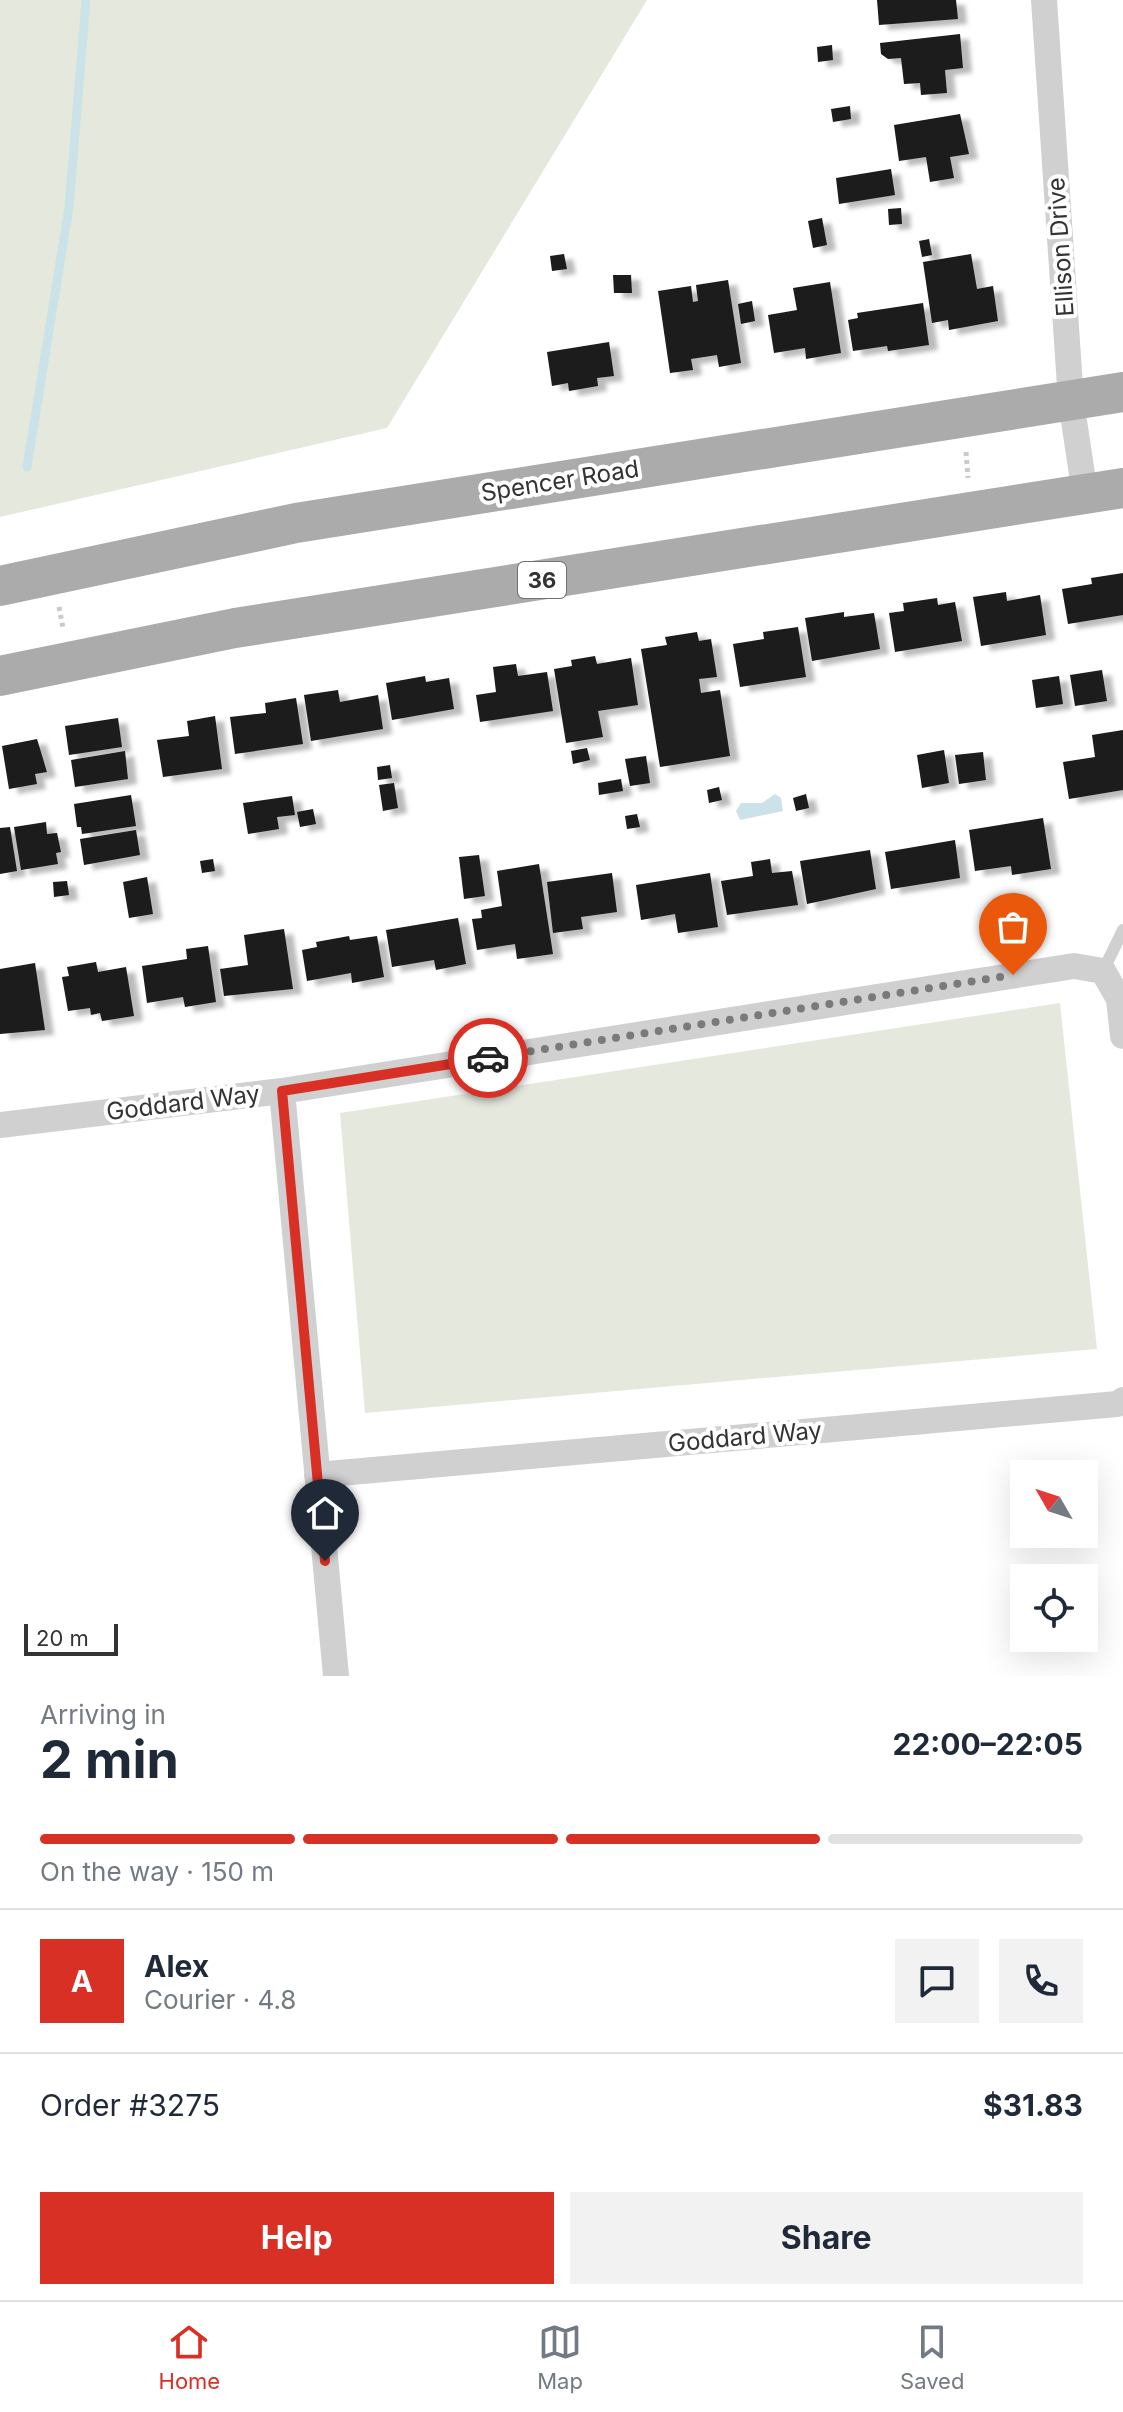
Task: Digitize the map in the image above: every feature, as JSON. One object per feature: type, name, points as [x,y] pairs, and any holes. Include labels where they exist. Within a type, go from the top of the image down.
[{"type":"main road","name":"Spencer Road","points":[[0,586],[296,523],[1123,392]]},
{"type":"main road","name":"36","points":[[0,676],[70,659],[235,628],[1104,491]]},
{"type":"street","name":"Ellison Drive","points":[[1044,0],[1071,401],[1104,491]]},
{"type":"street","name":"Goddard Way","points":[[0,1125],[282,1091],[1074,966],[1103,971]]},
{"type":"street","points":[[1103,971],[1119,999],[1123,1036]]},
{"type":"street","points":[[282,1091],[336,1676]]},
{"type":"street","name":"Goddard Way","points":[[317,1475],[1117,1404],[1123,1400]]},
{"type":"lane","points":[[1103,971],[1123,930]]},
{"type":"path","points":[[963,418],[971,514]]},
{"type":"path","points":[[52,575],[70,659]]},
{"type":"shaded area","points":[[0,0],[647,0],[387,428],[0,517]]},
{"type":"shaded area","points":[[1060,1003],[1097,1349],[365,1413],[340,1113]]},
{"type":"water","points":[[775,794],[781,798],[783,811],[740,820],[736,811],[741,803],[762,803]]},
{"type":"building","points":[[877,0],[956,0],[958,19],[879,25]]},
{"type":"building","points":[[960,34],[963,68],[945,70],[947,93],[921,95],[920,83],[904,84],[901,58],[888,59],[881,54],[880,43]]},
{"type":"building","points":[[832,45],[833,60],[818,62],[817,47]]},
{"type":"building","points":[[850,106],[851,119],[833,122],[831,109]]},
{"type":"building","points":[[960,114],[969,154],[950,157],[954,178],[930,182],[926,157],[899,161],[894,125]]},
{"type":"building","points":[[891,169],[895,195],[839,204],[836,178]]},
{"type":"building","points":[[901,208],[902,224],[889,225],[888,209]]},
{"type":"building","points":[[822,218],[827,245],[813,248],[808,221]]},
{"type":"building","points":[[929,239],[932,255],[922,257],[919,241]]},
{"type":"building","points":[[564,254],[567,269],[552,271],[550,256]]},
{"type":"building","points":[[971,254],[977,289],[993,286],[998,321],[949,330],[948,320],[932,323],[923,262]]},
{"type":"building","points":[[613,275],[631,275],[632,293],[614,293]]},
{"type":"building","points":[[728,280],[741,363],[719,367],[717,355],[691,359],[693,370],[670,373],[658,291],[691,286],[693,302],[698,301],[696,285]]},
{"type":"building","points":[[830,282],[841,353],[806,359],[805,348],[774,353],[768,315],[797,310],[793,288]]},
{"type":"building","points":[[752,301],[755,321],[741,324],[738,304]]},
{"type":"building","points":[[923,303],[929,345],[888,351],[887,346],[853,351],[848,320],[858,318],[857,313]]},
{"type":"building","points":[[609,342],[614,376],[597,378],[598,386],[569,391],[568,383],[552,386],[547,352]]},
{"type":"building","points":[[1123,573],[1123,615],[1068,624],[1062,589],[1092,584],[1091,578]]},
{"type":"building","points":[[1006,592],[1007,601],[1040,595],[1046,635],[981,646],[973,597]]},
{"type":"building","points":[[937,598],[938,605],[955,602],[962,641],[895,652],[889,613],[904,611],[903,603]]},
{"type":"building","points":[[844,612],[844,617],[874,613],[880,649],[812,661],[805,618]]},
{"type":"building","points":[[798,627],[806,677],[740,687],[733,644],[764,639],[763,632]]},
{"type":"building","points":[[697,632],[699,641],[711,639],[717,677],[699,679],[701,693],[720,690],[730,756],[660,767],[641,649],[667,645],[665,637]]},
{"type":"building","points":[[595,656],[597,664],[631,658],[638,705],[598,711],[603,737],[566,743],[554,669],[572,666],[571,660]]},
{"type":"building","points":[[516,664],[518,676],[547,672],[553,711],[480,722],[476,695],[496,692],[493,667]]},
{"type":"building","points":[[1102,670],[1107,701],[1075,706],[1070,675]]},
{"type":"building","points":[[425,676],[426,682],[449,678],[454,709],[392,720],[386,683]]},
{"type":"building","points":[[1059,676],[1063,704],[1036,708],[1032,680]]},
{"type":"building","points":[[338,690],[340,702],[378,695],[383,729],[311,741],[304,695]]},
{"type":"building","points":[[296,698],[303,744],[235,754],[230,717],[266,713],[265,703]]},
{"type":"building","points":[[215,716],[222,769],[163,777],[157,740],[189,736],[187,721]]},
{"type":"building","points":[[118,718],[122,747],[69,755],[65,726]]},
{"type":"building","points":[[1123,730],[1123,790],[1069,799],[1063,762],[1095,757],[1092,735]]},
{"type":"building","points":[[37,739],[47,772],[35,774],[37,784],[9,789],[2,746]]},
{"type":"building","points":[[587,748],[590,760],[573,764],[571,751]]},
{"type":"building","points":[[944,750],[949,783],[922,788],[917,755]]},
{"type":"building","points":[[125,751],[128,779],[75,787],[71,760]]},
{"type":"building","points":[[983,752],[986,780],[959,784],[955,755]]},
{"type":"building","points":[[646,756],[650,783],[630,786],[625,759]]},
{"type":"building","points":[[390,765],[392,778],[378,780],[377,767]]},
{"type":"building","points":[[621,779],[623,791],[599,795],[598,783]]},
{"type":"building","points":[[394,783],[398,808],[383,811],[379,785]]},
{"type":"building","points":[[719,787],[722,800],[709,803],[707,790]]},
{"type":"building","points":[[806,794],[809,808],[796,811],[793,798]]},
{"type":"building","points":[[131,795],[136,826],[82,834],[81,827],[77,827],[74,804]]},
{"type":"building","points":[[292,796],[295,815],[277,817],[279,829],[248,834],[243,803]]},
{"type":"building","points":[[313,809],[316,824],[300,827],[297,812]]},
{"type":"building","points":[[637,814],[640,827],[627,829],[625,816]]},
{"type":"building","points":[[1043,818],[1051,869],[1012,875],[1011,866],[975,871],[969,830]]},
{"type":"building","points":[[46,822],[47,834],[57,833],[61,852],[56,853],[58,864],[21,870],[14,827]]},
{"type":"building","points":[[10,827],[17,871],[0,874],[0,828]]},
{"type":"building","points":[[136,830],[140,855],[84,865],[80,839]]},
{"type":"building","points":[[955,840],[960,878],[891,889],[885,852]]},
{"type":"building","points":[[870,850],[876,889],[807,904],[800,861]]},
{"type":"building","points":[[479,855],[485,896],[464,899],[459,857]]},
{"type":"building","points":[[213,859],[215,871],[202,873],[200,861]]},
{"type":"building","points":[[770,859],[772,873],[792,871],[798,905],[727,915],[721,881],[753,876],[751,862]]},
{"type":"building","points":[[539,864],[553,954],[517,959],[515,944],[477,950],[472,919],[482,918],[481,910],[502,906],[497,871]]},
{"type":"building","points":[[612,873],[617,912],[581,917],[583,929],[553,933],[547,882]]},
{"type":"building","points":[[710,873],[718,927],[678,933],[675,914],[641,920],[636,885]]},
{"type":"building","points":[[147,877],[153,914],[129,918],[123,882]]},
{"type":"building","points":[[67,881],[69,895],[54,897],[53,882]]},
{"type":"building","points":[[458,918],[466,964],[436,970],[434,960],[392,967],[386,930]]},
{"type":"building","points":[[284,929],[293,989],[224,996],[220,969],[248,965],[244,935]]},
{"type":"building","points":[[349,936],[350,940],[377,936],[384,977],[352,983],[351,973],[307,981],[302,950],[317,947],[316,942]]},
{"type":"building","points":[[208,946],[216,1002],[185,1007],[183,997],[147,1003],[142,966],[187,959],[186,949]]},
{"type":"building","points":[[96,962],[98,972],[126,967],[134,1016],[102,1021],[100,1013],[91,1015],[90,1008],[68,1011],[62,977],[69,976],[67,967]]},
{"type":"building","points":[[35,963],[45,1030],[0,1034],[0,969]]},
{"type":"waterway","points":[[27,467],[69,207],[86,0]]},
{"type":"way so far","points":[[488,1058],[1013,975]]},
{"type":"route","points":[[325,1561],[282,1091],[488,1058]]}]
